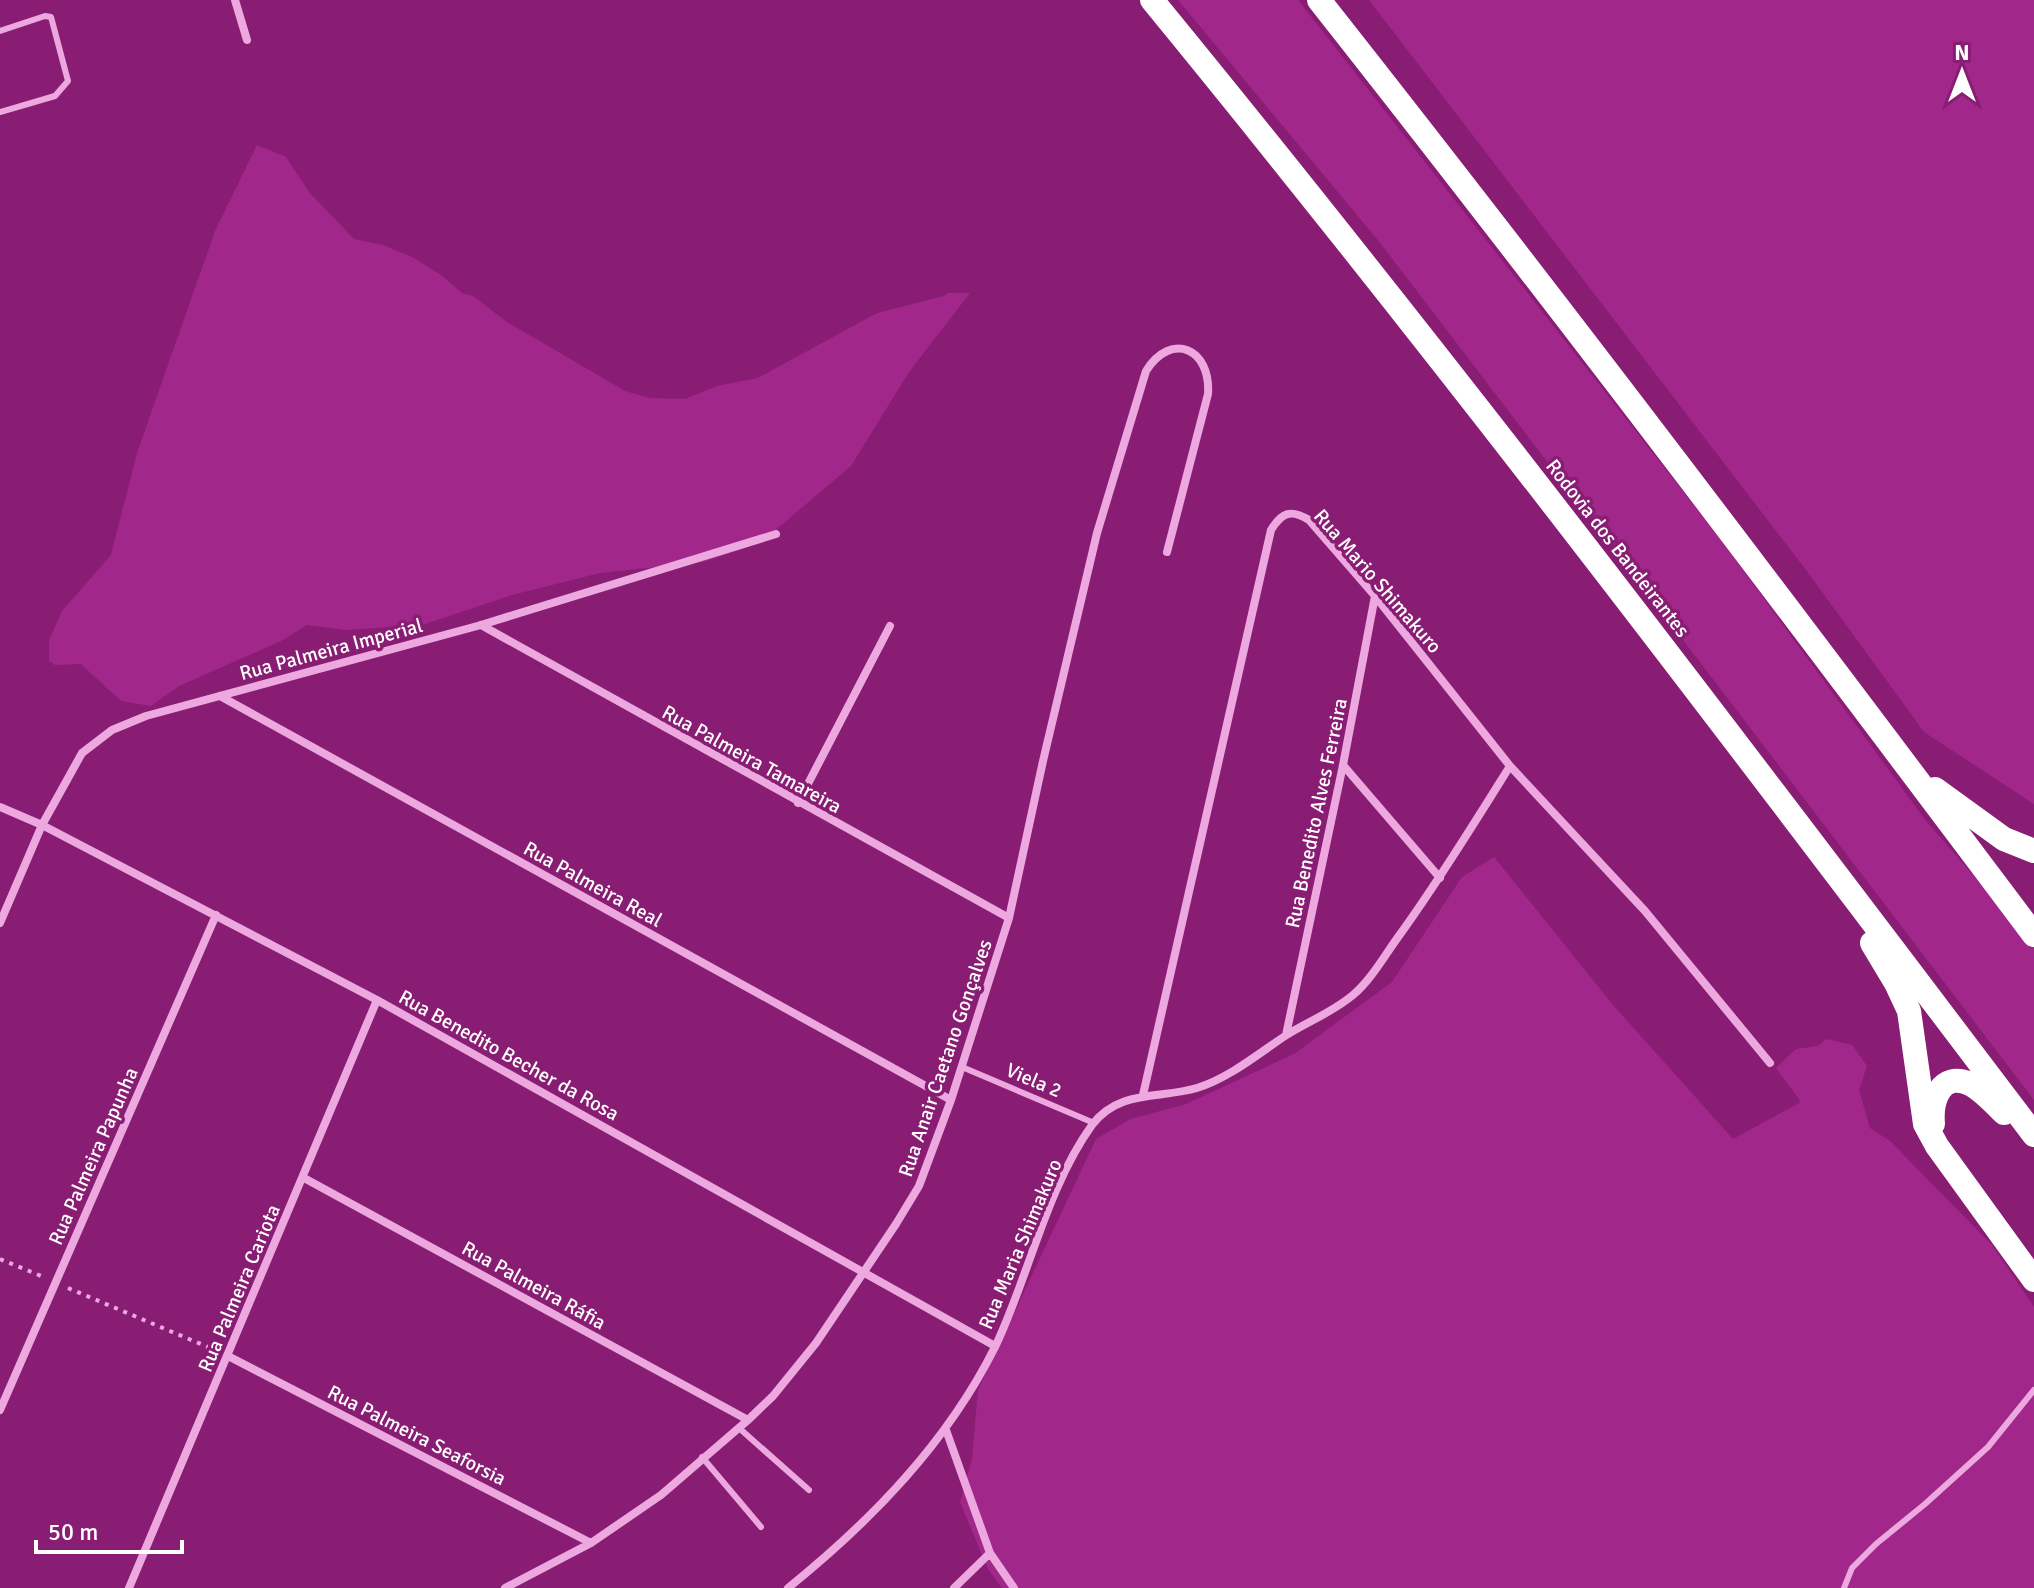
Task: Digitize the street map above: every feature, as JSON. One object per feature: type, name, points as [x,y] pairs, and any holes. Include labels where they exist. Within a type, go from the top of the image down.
[{"type":"highway","name":"Rodovia dos Bandeirantes","points":[[1152,0],[1456,378],[2034,1135]]},
{"type":"highway","points":[[1319,0],[1494,223],[2034,935]]},
{"type":"highway","points":[[1904,762],[1983,825],[2004,839],[2034,851]]},
{"type":"highway","points":[[1806,834],[1896,983],[1909,1011],[1925,1124],[1937,1146],[2034,1280]]},
{"type":"highway","points":[[1937,1146],[1931,1107],[1935,1094],[1947,1084],[1959,1081],[1973,1085],[2034,1144]]},
{"type":"street","points":[[235,0],[247,40]]},
{"type":"street","name":"Rua Anair Caetano Gonçalves","points":[[505,1588],[591,1543],[661,1495],[773,1396],[816,1343],[919,1186],[951,1100],[1009,918],[1097,533],[1146,371],[1154,358],[1180,349],[1196,353],[1206,367],[1209,381],[1167,552]]},
{"type":"street","name":"Rua Mario Shimakuro","points":[[1143,1095],[1271,530],[1285,515],[1298,513],[1309,520],[1375,596],[1510,766],[1645,911],[1770,1063]]},
{"type":"street","name":"Rua Palmeira Imperial","points":[[0,923],[42,825],[82,753],[112,730],[146,716],[481,625],[776,534]]},
{"type":"street","name":"Rua Benedito Alves Ferreira","points":[[1286,1035],[1375,596]]},
{"type":"street","name":"Rua Palmeira Tamareira","points":[[481,625],[1009,918]]},
{"type":"street","points":[[798,803],[890,626]]},
{"type":"street","name":"Rua Palmeira Real","points":[[219,696],[951,1100]]},
{"type":"street","points":[[1343,765],[1440,878]]},
{"type":"street","name":"Rua Maria Shimakuro","points":[[788,1588],[819,1563],[916,1468],[946,1430],[995,1346],[1062,1178],[1094,1123],[1118,1104],[1143,1095],[1198,1087],[1229,1072],[1353,995],[1440,878],[1510,766]]},
{"type":"street","name":"Rua Benedito Becher da Rosa","points":[[0,807],[42,825],[377,1000],[995,1346]]},
{"type":"street","name":"Rua Palmeira Papunha","points":[[0,1410],[216,915]]},
{"type":"street","name":"Rua Palmeira Cariota","points":[[129,1588],[377,1000]]},
{"type":"street","name":"Rua Palmeira Ráfia","points":[[304,1178],[748,1420]]},
{"type":"street","name":"Rua Palmeira Seaforsia","points":[[228,1356],[591,1543]]},
{"type":"street","points":[[946,1430],[990,1553],[1014,1588]]},
{"type":"street","points":[[954,1588],[990,1553]]},
{"type":"lane","points":[[0,31],[45,16],[51,17],[68,81],[55,96],[0,112]]},
{"type":"lane","name":"Viela 2","points":[[962,1067],[1094,1123]]},
{"type":"lane","points":[[1844,1588],[1852,1568],[1988,1447],[2034,1390]]},
{"type":"lane","points":[[739,1428],[809,1490]]},
{"type":"lane","points":[[702,1457],[761,1527]]},
{"type":"path","points":[[0,1259],[228,1356]]},
{"type":"shaded area","points":[[1178,0],[1298,0],[1721,540],[1926,821],[2034,945],[2034,1100],[1381,244]]},
{"type":"shaded area","points":[[1369,0],[2034,0],[2034,804],[1924,732],[1809,574]]},
{"type":"shaded area","points":[[257,145],[286,157],[309,192],[354,239],[383,245],[412,257],[507,322],[625,391],[649,398],[685,399],[717,386],[758,378],[877,313],[948,293],[970,293],[909,372],[851,466],[772,533],[742,549],[703,562],[600,573],[512,595],[422,625],[346,630],[307,625],[281,641],[179,686],[151,706],[121,701],[81,664],[55,665],[49,661],[49,640],[62,611],[111,555],[137,453],[215,231]]},
{"type":"shaded area","points":[[1494,857],[1613,1005],[1733,1139],[1801,1102],[1776,1068],[1796,1049],[1818,1046],[1826,1039],[1852,1045],[1867,1066],[1859,1090],[1870,1128],[1890,1141],[1992,1245],[2034,1307],[2034,1588],[1002,1588],[988,1569],[960,1502],[972,1459],[978,1390],[1096,1139],[1131,1119],[1186,1104],[1294,1054],[1392,982],[1462,877]]}]
